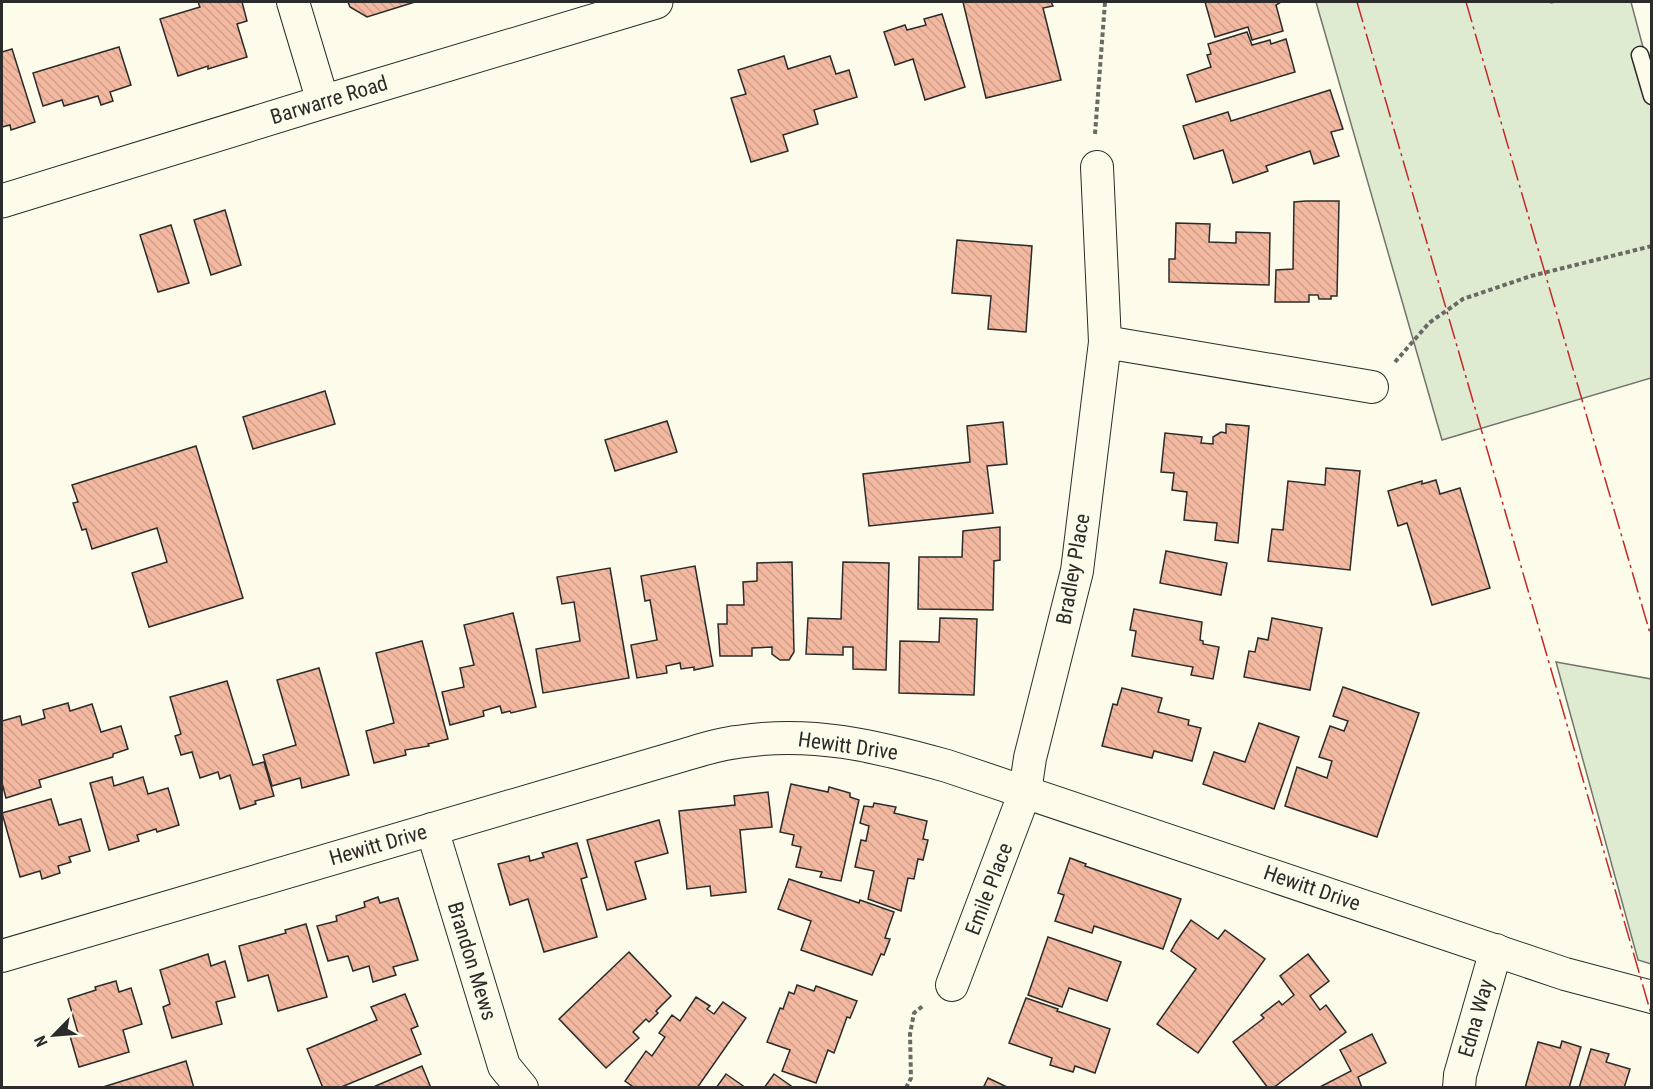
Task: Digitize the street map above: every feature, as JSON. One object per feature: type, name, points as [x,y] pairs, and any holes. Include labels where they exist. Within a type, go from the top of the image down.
[{"type":"street","points":[[293,2],[323,102]]},
{"type":"street","name":"Barwarre Road","points":[[2,201],[656,2]]},
{"type":"street","name":"Bradley Place","points":[[1025,792],[1030,758],[1077,571],[1105,342],[1097,167]]},
{"type":"street","points":[[1105,342],[1372,387]]},
{"type":"street","name":"Hewitt Drive","points":[[2,956],[684,755],[737,742],[789,737],[837,740],[889,749],[947,766],[1565,974],[1652,997]]},
{"type":"street","name":"Emile Place","points":[[952,985],[1025,792]]},
{"type":"street","name":"Brandon Mews","points":[[432,829],[504,1066],[522,1088]]},
{"type":"street","name":"Edna Way","points":[[1459,1088],[1460,1075],[1496,950]]},
{"type":"lane","points":[[1640,55],[1652,96]]},
{"type":"path","points":[[1097,167],[1094,150],[1105,2]]},
{"type":"path","points":[[1372,387],[1429,323],[1463,299],[1532,276],[1652,246]]},
{"type":"path","points":[[906,1088],[911,1078],[910,1034],[914,1013],[952,985]]},
{"type":"green space","points":[[1316,2],[1631,2],[1651,77],[1651,378],[1442,440]]},
{"type":"green space","points":[[1556,662],[1651,679],[1651,964],[1638,960]]},
{"type":"building","points":[[198,2],[242,2],[247,21],[237,24],[247,57],[178,76],[160,19],[200,7]]},
{"type":"building","points":[[348,2],[415,2],[367,17],[350,7]]},
{"type":"building","points":[[963,2],[1051,2],[1053,6],[1043,8],[1061,80],[986,98]]},
{"type":"building","points":[[1205,2],[1281,2],[1276,5],[1283,31],[1252,40],[1248,27],[1215,37]]},
{"type":"building","points":[[942,14],[965,87],[925,100],[913,59],[895,65],[884,32],[905,25],[907,30],[926,25],[924,19]]},
{"type":"building","points":[[1247,32],[1252,45],[1270,40],[1271,44],[1286,39],[1295,72],[1196,102],[1187,75],[1211,67],[1207,55],[1211,54],[1208,44]]},
{"type":"building","points":[[119,47],[131,85],[110,92],[113,101],[101,105],[98,96],[64,106],[62,100],[43,106],[33,73]]},
{"type":"building","points":[[12,49],[35,122],[11,130],[10,125],[2,127],[2,52]]},
{"type":"building","points":[[784,56],[788,69],[830,56],[836,74],[849,70],[857,97],[814,110],[818,124],[783,135],[788,151],[751,162],[731,98],[746,94],[738,70]]},
{"type":"building","points":[[1330,90],[1343,129],[1331,132],[1339,156],[1314,164],[1310,151],[1266,166],[1268,171],[1233,183],[1223,150],[1194,159],[1183,126],[1228,112],[1231,121]]},
{"type":"building","points":[[1339,201],[1337,296],[1331,296],[1331,299],[1319,299],[1318,295],[1309,295],[1309,302],[1275,302],[1276,270],[1293,269],[1294,202]]},
{"type":"building","points":[[225,210],[241,265],[211,275],[194,220]]},
{"type":"building","points":[[1176,223],[1210,224],[1209,242],[1236,243],[1236,232],[1270,233],[1269,285],[1169,282],[1169,259],[1175,259]]},
{"type":"building","points":[[171,225],[189,283],[158,292],[140,235]]},
{"type":"building","points":[[957,240],[1032,246],[1026,332],[988,329],[991,296],[952,293]]},
{"type":"building","points":[[325,391],[335,424],[253,449],[243,417]]},
{"type":"building","points":[[667,421],[677,452],[615,471],[605,440]]},
{"type":"building","points":[[1003,422],[1007,464],[987,466],[993,513],[869,526],[863,474],[970,462],[967,426]]},
{"type":"building","points":[[1226,424],[1249,426],[1238,543],[1215,540],[1217,523],[1184,520],[1187,492],[1172,490],[1174,473],[1161,472],[1165,433],[1202,437],[1201,443],[1213,444],[1213,437],[1221,432],[1226,433]]},
{"type":"building","points":[[196,446],[243,598],[149,627],[132,573],[167,562],[157,528],[92,549],[86,529],[82,530],[73,503],[78,502],[72,485]]},
{"type":"building","points":[[1326,468],[1360,471],[1350,570],[1268,561],[1272,529],[1283,530],[1288,481],[1325,485]]},
{"type":"building","points":[[1436,480],[1440,494],[1460,488],[1490,588],[1432,605],[1407,523],[1398,526],[1388,491],[1422,481],[1422,484]]},
{"type":"building","points":[[1000,527],[1000,560],[994,561],[993,610],[918,609],[919,557],[962,557],[963,531]]},
{"type":"building","points":[[1166,551],[1227,563],[1221,595],[1160,583]]},
{"type":"building","points":[[792,562],[794,652],[789,660],[780,660],[772,654],[772,647],[752,648],[752,656],[720,656],[718,624],[727,624],[727,605],[744,605],[743,582],[757,581],[757,563]]},
{"type":"building","points":[[843,562],[889,563],[886,670],[853,669],[853,647],[843,647],[843,655],[806,654],[808,618],[841,619]]},
{"type":"building","points":[[695,566],[713,666],[694,670],[694,667],[681,669],[680,663],[666,666],[667,673],[637,678],[631,645],[657,640],[650,600],[645,601],[641,576]]},
{"type":"building","points":[[610,568],[629,678],[543,693],[536,649],[580,641],[574,602],[562,604],[557,577]]},
{"type":"building","points":[[1134,609],[1202,622],[1200,640],[1203,644],[1219,647],[1213,679],[1191,675],[1193,667],[1132,656],[1136,631],[1130,630]]},
{"type":"building","points":[[513,613],[536,707],[502,713],[500,706],[483,711],[484,716],[450,725],[442,692],[464,687],[460,668],[474,665],[464,625]]},
{"type":"building","points":[[940,618],[977,619],[974,695],[899,693],[900,641],[939,642]]},
{"type":"building","points":[[1272,618],[1322,628],[1310,690],[1244,677],[1249,651],[1255,652],[1258,638],[1268,640]]},
{"type":"building","points":[[422,641],[448,739],[428,744],[429,746],[405,750],[406,755],[374,763],[366,731],[394,723],[376,653]]},
{"type":"building","points":[[319,668],[349,775],[302,788],[300,778],[272,786],[263,755],[296,745],[277,680]]},
{"type":"building","points":[[227,681],[253,765],[264,762],[274,796],[255,801],[256,804],[240,809],[230,775],[220,779],[218,772],[200,778],[192,752],[181,755],[175,736],[181,734],[170,697]]},
{"type":"building","points":[[1343,687],[1419,713],[1377,837],[1285,806],[1297,767],[1327,778],[1332,761],[1319,757],[1330,726],[1344,731],[1348,721],[1333,716]]},
{"type":"building","points":[[1122,688],[1162,698],[1158,712],[1189,720],[1188,725],[1201,728],[1192,761],[1154,751],[1152,758],[1102,746],[1113,704],[1117,705]]},
{"type":"building","points":[[68,703],[70,711],[92,704],[101,732],[121,726],[128,749],[113,754],[113,757],[39,780],[41,787],[6,798],[2,783],[2,721],[20,716],[22,725],[45,718],[43,710]]},
{"type":"building","points":[[1259,723],[1299,737],[1274,809],[1203,784],[1214,752],[1245,762]]},
{"type":"building","points":[[112,777],[114,786],[143,777],[148,794],[168,788],[179,825],[137,835],[139,841],[109,850],[90,783]]},
{"type":"building","points":[[791,784],[828,792],[829,787],[850,793],[850,797],[859,800],[841,881],[820,877],[822,872],[796,867],[801,847],[792,845],[794,835],[780,832]]},
{"type":"building","points":[[768,792],[772,827],[740,830],[746,892],[711,896],[710,886],[687,889],[679,811],[735,805],[734,796]]},
{"type":"building","points":[[51,799],[59,825],[81,819],[90,851],[69,857],[71,862],[58,866],[60,873],[42,879],[40,871],[20,877],[2,813]]},
{"type":"building","points":[[874,803],[896,807],[894,813],[927,821],[923,839],[928,840],[923,860],[918,859],[914,879],[908,878],[901,911],[868,899],[874,871],[855,867],[861,840],[866,841],[869,826],[860,823],[864,806],[873,807]]},
{"type":"building","points":[[659,820],[668,853],[635,862],[646,899],[607,910],[587,840]]},
{"type":"building","points":[[577,843],[587,877],[581,879],[597,937],[544,952],[528,899],[510,905],[498,864],[529,856],[530,861],[544,857],[542,853]]},
{"type":"building","points":[[1070,858],[1086,864],[1085,866],[1181,899],[1163,949],[1094,926],[1092,933],[1055,921],[1064,895],[1058,893]]},
{"type":"building","points":[[789,879],[859,903],[860,900],[894,912],[885,938],[890,939],[872,975],[801,950],[811,921],[778,909]]},
{"type":"building","points":[[378,897],[380,903],[398,898],[418,960],[393,967],[396,975],[373,982],[369,966],[353,971],[348,956],[328,961],[317,926],[337,921],[336,916],[365,907],[364,902]]},
{"type":"building","points":[[1191,920],[1218,939],[1225,930],[1265,959],[1198,1053],[1157,1024],[1196,969],[1171,951]]},
{"type":"building","points":[[306,924],[327,997],[278,1011],[268,975],[248,981],[239,946],[286,933],[285,930]]},
{"type":"building","points":[[1048,937],[1121,962],[1107,1001],[1069,988],[1062,1007],[1028,995]]},
{"type":"building","points":[[629,952],[671,996],[649,1022],[646,1019],[633,1032],[639,1038],[606,1068],[559,1019]]},
{"type":"building","points":[[208,954],[211,966],[225,961],[235,997],[216,1002],[222,1024],[172,1038],[163,1007],[170,1004],[160,970]]},
{"type":"building","points":[[1308,954],[1329,981],[1310,996],[1320,1010],[1326,1005],[1346,1032],[1273,1088],[1268,1088],[1233,1042],[1264,1018],[1261,1015],[1279,1001],[1282,1005],[1294,995],[1280,976]]},
{"type":"building","points":[[116,981],[119,992],[131,988],[142,1024],[123,1030],[129,1052],[79,1067],[70,1036],[78,1033],[68,999]]},
{"type":"building","points":[[797,985],[814,991],[816,986],[857,1001],[850,1018],[847,1017],[834,1053],[828,1050],[816,1083],[782,1071],[790,1050],[767,1042],[780,1008],[783,1009],[789,992],[794,994]]},
{"type":"building","points":[[405,994],[418,1026],[411,1029],[421,1054],[339,1088],[323,1088],[307,1049],[377,1020],[371,1007]]},
{"type":"building","points":[[696,997],[710,1006],[707,1009],[714,1014],[723,1002],[746,1018],[697,1088],[635,1088],[625,1081],[646,1051],[652,1056],[665,1037],[659,1033],[672,1015],[680,1021]]},
{"type":"building","points":[[1026,998],[1110,1029],[1095,1073],[1075,1066],[1073,1072],[1050,1065],[1052,1058],[1009,1043]]},
{"type":"building","points":[[1372,1034],[1386,1063],[1358,1077],[1362,1088],[1318,1088],[1351,1071],[1340,1050]]},
{"type":"building","points":[[1562,1041],[1581,1047],[1569,1088],[1525,1088],[1538,1042],[1560,1048]]},
{"type":"building","points":[[1591,1049],[1609,1054],[1606,1062],[1630,1069],[1624,1088],[1579,1088]]},
{"type":"building","points":[[186,1061],[194,1088],[100,1088]]},
{"type":"building","points":[[422,1066],[431,1088],[371,1088]]},
{"type":"building","points":[[726,1074],[746,1088],[716,1088]]},
{"type":"building","points":[[774,1074],[794,1088],[764,1088]]},
{"type":"building","points":[[988,1078],[1009,1088],[983,1088]]},
{"type":"power","points":[[1357,2],[1652,1017]]},
{"type":"power","points":[[1466,2],[1652,640]]}]
